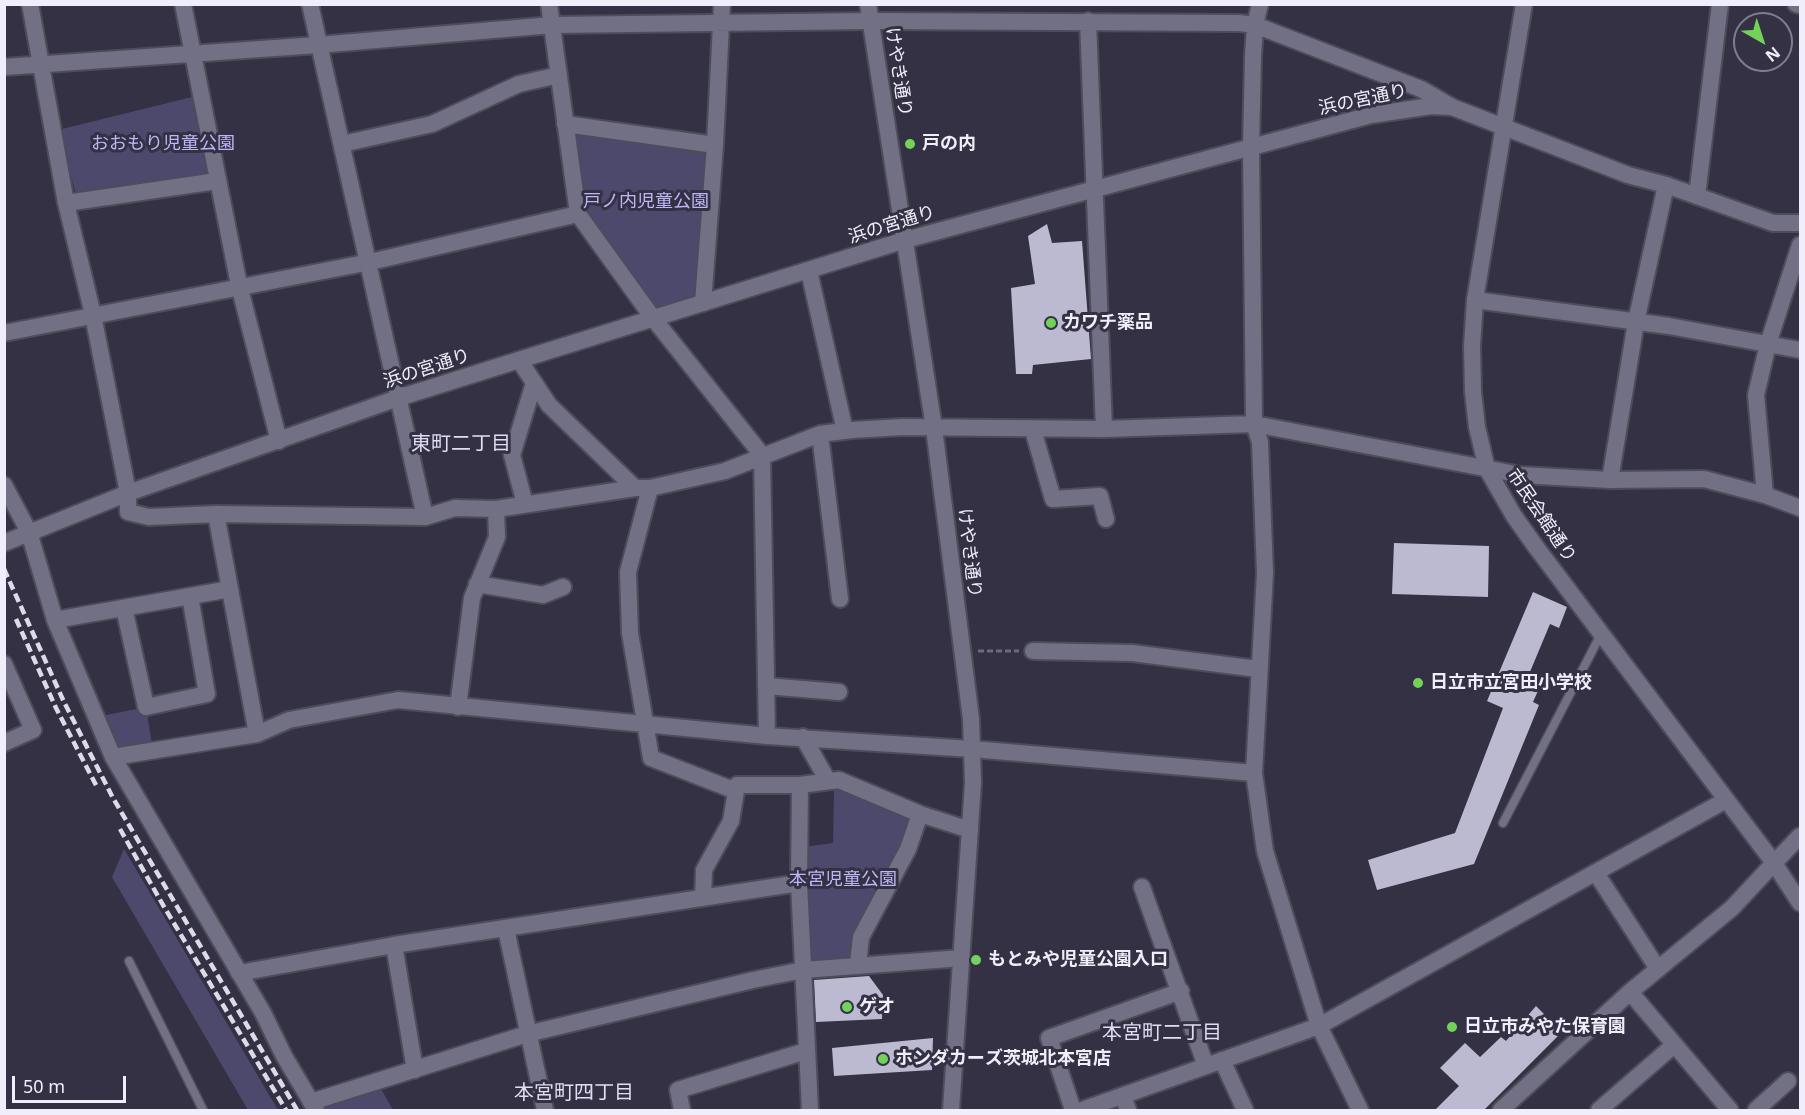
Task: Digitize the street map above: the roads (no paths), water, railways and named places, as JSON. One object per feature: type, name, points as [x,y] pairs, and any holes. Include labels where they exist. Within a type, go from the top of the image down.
[{"type":"street","points":[[30,4],[66,202],[93,315],[128,493],[128,512],[149,517],[216,514],[425,517],[455,508],[496,509],[643,488],[725,471],[762,454],[820,434],[845,431],[934,428],[1104,429],[1254,424],[1521,475],[1610,480],[1704,479],[1765,495],[1800,508]]},
{"type":"street","points":[[183,4],[239,285],[279,441]]},
{"type":"street","points":[[310,4],[370,262],[425,517]]},
{"type":"street","points":[[549,4],[578,214],[653,318],[762,454],[767,736]]},
{"type":"street","points":[[703,303],[723,23],[722,4]]},
{"type":"street","points":[[1260,4],[1255,25],[1251,147],[1254,424],[1260,442],[1265,573],[1254,773],[1265,851],[1319,1026],[1360,1110]]},
{"type":"street","name":"市民会館通り","points":[[1524,4],[1475,300],[1472,346],[1473,392],[1477,428],[1487,469],[1514,516],[1774,863],[1800,903]]},
{"type":"street","points":[[1697,196],[1720,4]]},
{"type":"street","points":[[4,67],[318,45],[552,25],[723,23],[869,13],[1062,13],[1088,21],[1255,25],[1421,89],[1452,107]]},
{"type":"street","name":"けやき通り","points":[[869,13],[934,428],[964,652],[972,749],[963,958],[951,1110]]},
{"type":"street","points":[[1088,21],[1104,429]]},
{"type":"street","points":[[342,144],[432,124],[519,84],[559,75]]},
{"type":"street","name":"浜の宮通り","points":[[6,542],[128,493],[398,398],[653,318],[905,240],[1371,115],[1431,106],[1452,107],[1628,175],[1665,185],[1773,223],[1800,224]]},
{"type":"street","points":[[565,124],[715,145]]},
{"type":"street","points":[[66,202],[217,181]]},
{"type":"street","points":[[1610,480],[1636,322],[1665,185]]},
{"type":"street","points":[[4,333],[239,285],[370,262],[578,214]]},
{"type":"street","points":[[1765,495],[1756,395],[1768,344],[1800,244]]},
{"type":"street","points":[[809,271],[845,431]]},
{"type":"street","points":[[1475,300],[1636,322],[1800,350]]},
{"type":"street","points":[[519,360],[549,405],[643,488]]},
{"type":"street","points":[[525,504],[512,455],[534,383]]},
{"type":"street","points":[[1033,430],[1053,499],[1100,496],[1106,519]]},
{"type":"street","points":[[820,434],[840,598]]},
{"type":"street","points":[[4,485],[29,532],[55,620],[114,757],[314,1106],[527,1034],[803,970],[858,964],[963,958]]},
{"type":"street","points":[[643,488],[628,572],[630,633],[651,758],[736,791]]},
{"type":"street","points":[[458,706],[471,608],[477,584],[497,537],[496,509]]},
{"type":"street","points":[[216,514],[257,734]]},
{"type":"street","points":[[477,584],[543,595],[563,587]]},
{"type":"street","points":[[55,620],[230,589]]},
{"type":"street","points":[[124,608],[146,707],[207,694],[190,596]]},
{"type":"street","points":[[1033,651],[1132,653],[1258,669]]},
{"type":"street","points":[[4,664],[33,730],[4,743]]},
{"type":"street","points":[[766,686],[839,692]]},
{"type":"street","points":[[114,757],[257,734],[289,720],[398,700],[767,736],[972,749],[1254,773]]},
{"type":"street","points":[[803,737],[828,781]]},
{"type":"street","points":[[703,898],[704,870],[731,821],[737,785],[800,785],[839,780],[920,814],[970,830]]},
{"type":"street","points":[[800,785],[799,883],[810,1110]]},
{"type":"street","points":[[1082,1110],[1126,1103],[1206,1066],[1319,1026],[1726,800]]},
{"type":"street","points":[[858,964],[861,937],[898,869],[920,814]]},
{"type":"street","points":[[1501,1110],[1630,992],[1732,908],[1800,836]]},
{"type":"street","points":[[1596,873],[1658,969]]},
{"type":"street","points":[[239,973],[393,945],[799,883]]},
{"type":"street","points":[[1142,887],[1206,1066]]},
{"type":"street","points":[[506,929],[545,1110]]},
{"type":"street","points":[[393,945],[415,1070]]},
{"type":"street","points":[[1073,1110],[1049,1038],[1181,991]]},
{"type":"street","points":[[1630,992],[1730,1110]]},
{"type":"street","points":[[1599,1110],[1674,1045]]},
{"type":"street","points":[[682,1110],[678,1090],[806,1051]]},
{"type":"street","points":[[1222,1060],[1245,1110]]},
{"type":"street","points":[[1756,1110],[1788,1081]]},
{"type":"lane","points":[[1503,823],[1601,634]]},
{"type":"lane","points":[[129,961],[203,1110]]},
{"type":"railway","points":[[4,569],[64,702],[113,798],[297,1110]]},
{"type":"railway","points":[[16,619],[56,708],[97,787]]},
{"type":"railway","points":[[120,829],[286,1110]]},
{"type":"place","name":"戸の内","points":[[910,144]]},
{"type":"place","name":"カワチ薬品","points":[[1051,323]]},
{"type":"place","name":"日立市立宮田小学校","points":[[1418,683]]},
{"type":"place","name":"もとみや児童公園入口","points":[[976,960]]},
{"type":"place","name":"ゲオ","points":[[847,1007]]},
{"type":"place","name":"日立市みやた保育園","points":[[1452,1027]]},
{"type":"place","name":"ホンダカーズ茨城北本宮店","points":[[883,1059]]},
{"type":"district","name":"東町二丁目","points":[[461,444]]},
{"type":"district","name":"本宮町二丁目","points":[[1162,1033]]},
{"type":"district","name":"本宮町四丁目","points":[[574,1093]]},
{"type":"park label","name":"おおもり児童公園","points":[[163,144]]},
{"type":"park label","name":"戸ノ内児童公園","points":[[646,202]]},
{"type":"park label","name":"本宮児童公園","points":[[843,880]]}]
